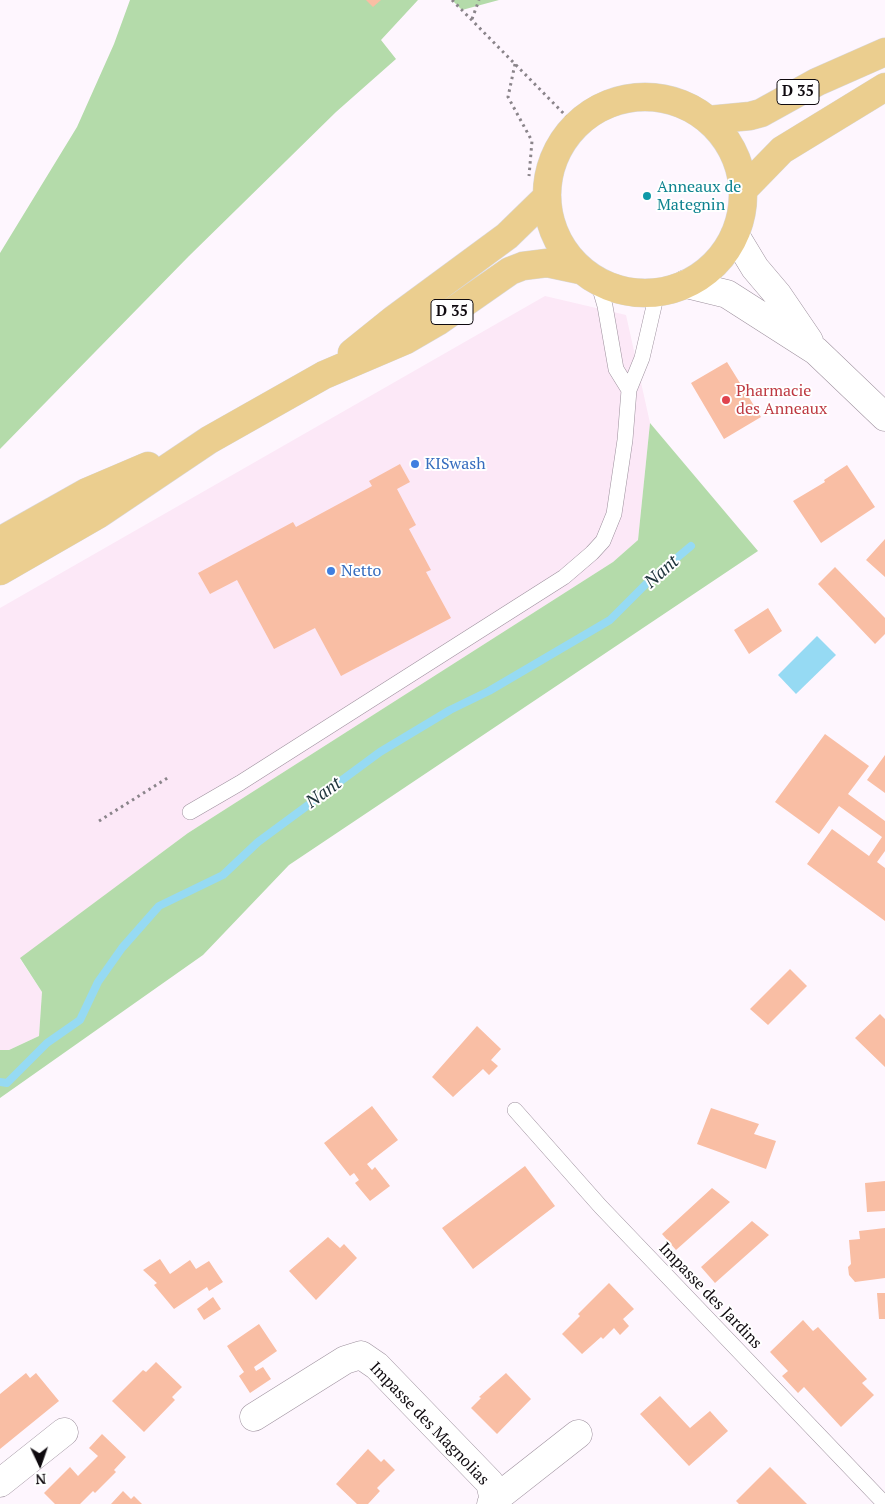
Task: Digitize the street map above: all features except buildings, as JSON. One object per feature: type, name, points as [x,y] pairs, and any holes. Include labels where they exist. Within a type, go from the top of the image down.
[{"type":"main road","name":"D 35","points":[[708,120],[750,116],[761,113],[817,82],[885,52]]},
{"type":"main road","name":"D 35","points":[[744,189],[782,150],[885,88]]},
{"type":"main road","points":[[649,96],[681,103],[708,120],[730,144],[739,166],[744,189],[741,220],[736,234],[720,259],[710,269],[686,284],[657,293],[636,293],[616,289],[589,276],[566,255],[556,238],[549,219],[546,198],[547,179],[553,159],[562,141],[575,125],[602,106],[633,97],[649,96]]},
{"type":"main road","name":"D 35","points":[[324,376],[393,320],[507,236],[546,198]]},
{"type":"main road","name":"D 35","points":[[0,571],[100,514],[209,440],[324,376],[406,340],[437,322],[510,271],[523,266],[546,263],[589,276]]},
{"type":"main road","name":"D 35","points":[[0,541],[87,492],[209,440]]},
{"type":"street","points":[[736,234],[755,268],[777,294],[816,351]]},
{"type":"street","points":[[686,284],[727,294],[816,351],[885,417]]},
{"type":"street","name":"Impasse des Magnolias","points":[[254,1417],[345,1360],[361,1355],[377,1366],[490,1483],[492,1502]]},
{"type":"street","points":[[0,1483],[64,1432]]},
{"type":"street","name":"Impasse des Magnolias","points":[[492,1502],[578,1434]]},
{"type":"lane","points":[[589,276],[605,306],[616,369],[628,390]]},
{"type":"lane","points":[[190,812],[564,577],[603,541],[614,514],[625,440],[628,390],[642,358],[657,293]]},
{"type":"lane","name":"Impasse des Jardins","points":[[515,1110],[600,1206],[885,1504]]},
{"type":"path","points":[[452,0],[575,125]]},
{"type":"path","points":[[472,19],[479,0]]},
{"type":"path","points":[[99,821],[169,777]]},
{"type":"shaded area","points":[[545,296],[626,315],[650,423],[638,540],[613,562],[188,833],[20,959],[42,992],[39,1036],[9,1050],[0,1050],[0,608]]},
{"type":"green space","points":[[130,0],[418,0],[381,40],[396,59],[336,112],[189,256],[0,449],[0,253],[77,127],[114,44]]},
{"type":"green space","points":[[452,0],[499,0],[462,10]]},
{"type":"green space","points":[[650,423],[758,551],[289,865],[203,955],[0,1098],[0,1050],[9,1050],[39,1036],[42,992],[20,958],[188,833],[613,562],[638,540]]},
{"type":"water","points":[[817,636],[836,655],[796,694],[778,675]]},
{"type":"waterway","name":"Nant","points":[[0,1082],[7,1083],[47,1043],[80,1020],[98,982],[122,948],[159,906],[223,875],[258,842],[380,752],[450,710],[489,691],[610,620],[648,582],[691,546]]},
{"type":"place","name":"Anneaux de Mategnin","points":[[647,196]]},
{"type":"place","name":"Pharmacie des Anneaux","points":[[726,400]]},
{"type":"place","name":"KISwash","points":[[415,464]]},
{"type":"place","name":"Netto","points":[[331,571]]}]
